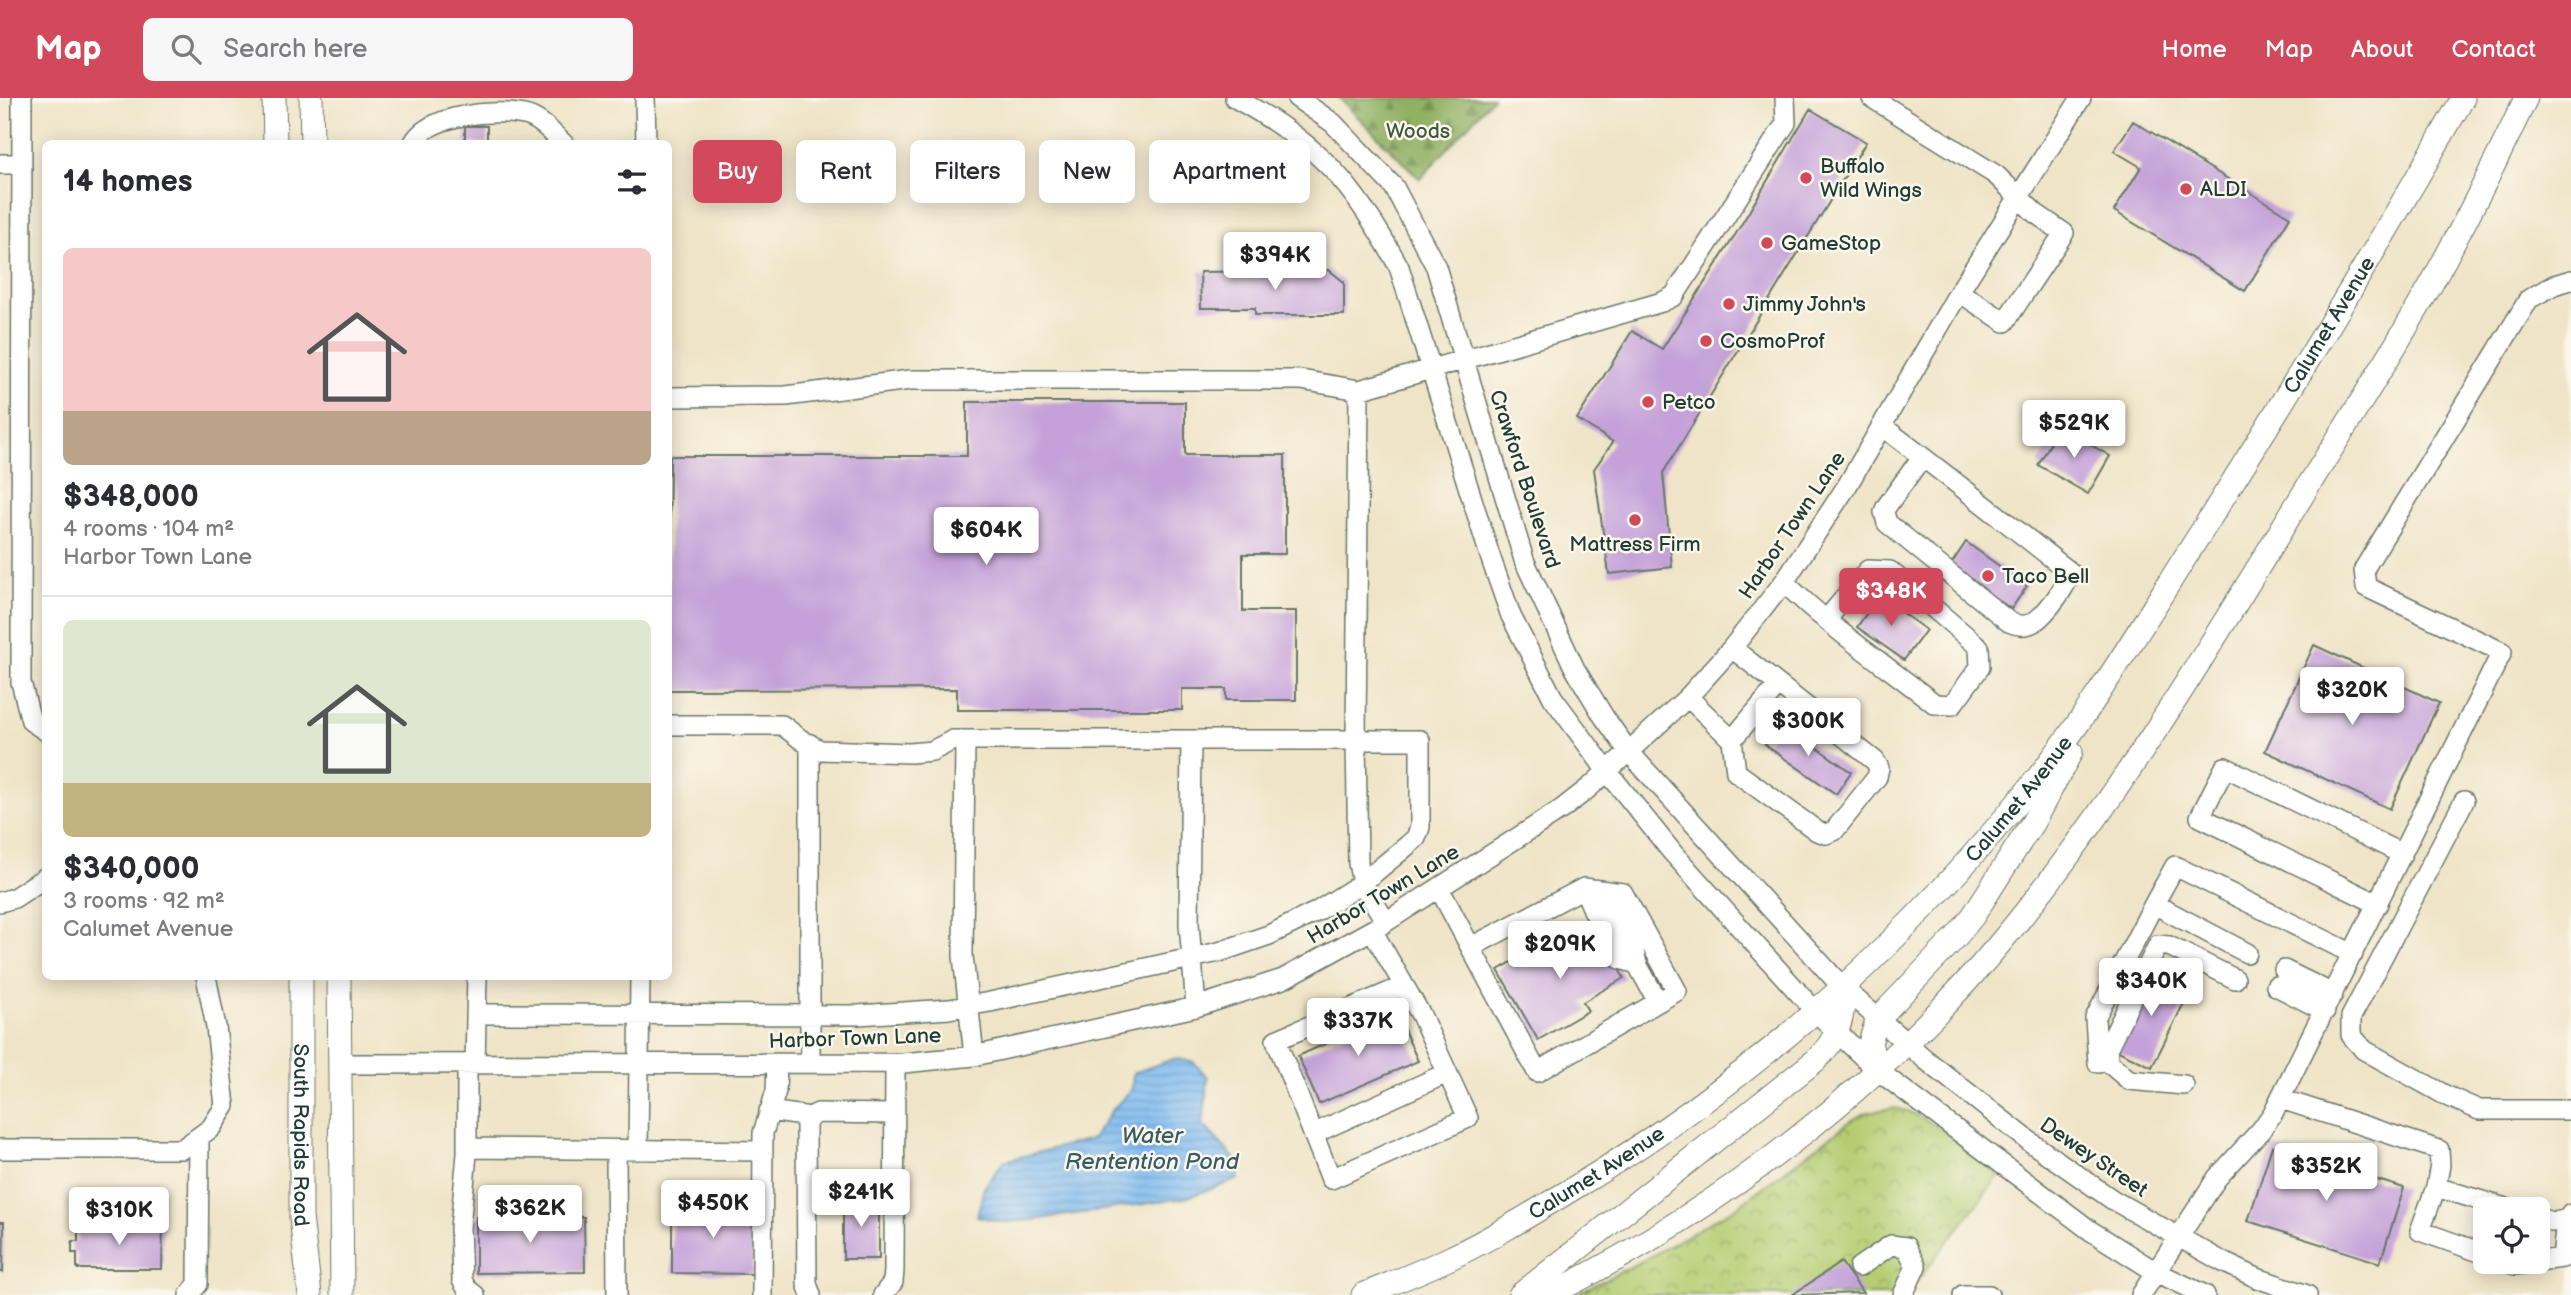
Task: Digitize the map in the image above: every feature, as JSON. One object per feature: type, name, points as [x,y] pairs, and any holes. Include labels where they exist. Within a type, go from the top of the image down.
[{"type":"main road","points":[[274,98],[275,140]]},
{"type":"main road","points":[[311,98],[312,140]]},
{"type":"main road","name":"Calumet Avenue","points":[[1363,1295],[1483,1241],[1644,1145],[1744,1070],[1843,988],[1893,940],[1986,840],[2048,765],[2083,717],[2250,455],[2376,249],[2463,98]]},
{"type":"main road","points":[[1549,1295],[1723,1192],[1823,1117],[1877,1070],[2000,943],[2058,869],[2129,769],[2249,582],[2431,284],[2526,98]]},
{"type":"main road","points":[[1877,1070],[1870,1043],[1877,1020],[1956,937],[1985,898],[2050,792],[2069,755],[2083,717]]},
{"type":"main road","name":"South Rapids Road","points":[[301,980],[301,1217],[310,1295]]},
{"type":"main road","name":"South Rapids Road","points":[[340,980],[342,1295]]},
{"type":"main road","points":[[1520,1295],[1807,1068],[1827,1049],[1837,1033],[1843,1012],[1843,988]]},
{"type":"main road","points":[[293,1295],[304,1252]]},
{"type":"street","points":[[22,98],[20,682],[31,721],[42,729]]},
{"type":"street","points":[[645,98],[646,140]]},
{"type":"street","points":[[1235,98],[1295,134],[1326,161],[1355,194],[1399,267],[1511,616],[1553,698],[1672,852],[1815,1011],[1877,1070],[2073,1218],[2156,1272],[2205,1295]]},
{"type":"street","name":"Crawford Boulevard","points":[[1297,98],[1333,123],[1394,187],[1436,267],[1524,560],[1575,668],[1604,717],[1629,752],[1843,988],[1877,1020]]},
{"type":"street","points":[[672,397],[786,396],[910,380],[1301,380],[1359,390],[1674,296],[1786,123],[1784,98]]},
{"type":"street","points":[[1872,98],[1996,175],[2035,213],[2064,233],[2005,322],[1959,292]]},
{"type":"street","name":"Harbor Town Lane","points":[[340,1064],[895,1063],[974,1056],[1196,1007],[1283,979],[1379,926],[1562,809],[1688,697],[1732,648],[1784,582],[1824,523],[1883,427],[1959,292],[2081,98]]},
{"type":"street","points":[[416,140],[432,124],[454,117],[512,114],[526,115],[540,122],[560,140]]},
{"type":"street","points":[[0,164],[22,164]]},
{"type":"street","points":[[2141,1295],[2217,1178],[2268,1121],[2281,1099],[2502,652],[2366,587],[2364,569],[2529,299],[2554,285],[2571,280]]},
{"type":"street","points":[[1359,390],[1356,739],[1358,863],[1362,883],[1404,986],[1468,1118],[1331,1179],[1276,1040],[1404,986]]},
{"type":"street","points":[[1883,427],[1922,457],[2070,572],[2069,579],[2045,612],[2031,624],[2019,626],[2009,622],[1887,523],[1884,512],[1886,507],[1922,457]]},
{"type":"street","points":[[1784,582],[1827,619],[1935,704],[1952,705],[1980,667],[1979,647],[1889,571],[1868,570],[1827,619]]},
{"type":"street","points":[[1688,697],[1731,740],[1736,772],[1817,831],[1826,834],[1834,831],[1877,777],[1879,768],[1875,761],[1732,648]]},
{"type":"street","points":[[1731,740],[1778,685]]},
{"type":"street","points":[[477,1014],[810,1016],[889,1014],[967,1006],[1245,945],[1315,912],[1362,883],[1416,838],[1420,827],[1420,740],[953,740],[932,751],[910,753],[820,750],[782,725],[672,725]]},
{"type":"street","points":[[965,740],[963,956],[974,1056]]},
{"type":"street","points":[[1191,740],[1189,923],[1196,1007]]},
{"type":"street","points":[[810,744],[810,1063]]},
{"type":"street","points":[[2378,904],[2200,817],[2225,767],[2402,854]]},
{"type":"street","points":[[2464,801],[2351,1017],[2351,1035],[2364,1050],[2445,1095],[2479,1110],[2571,1110]]},
{"type":"street","points":[[2235,979],[2169,946],[2158,946],[2107,1049],[2109,1063],[2129,1080],[2184,1085],[2163,1091],[2117,1084],[2098,1064],[2095,1018],[2175,866],[2353,954]]},
{"type":"street","points":[[0,902],[14,898],[42,880]]},
{"type":"street","points":[[1439,888],[1537,1072],[1677,991],[1623,892],[1584,888],[1471,947]]},
{"type":"street","points":[[1584,888],[1620,959],[1637,964],[1658,1002]]},
{"type":"street","points":[[2154,904],[2247,953]]},
{"type":"street","points":[[2280,978],[2329,1002]]},
{"type":"street","points":[[0,1149],[182,1149],[211,1128],[225,1105],[216,1027],[207,980]]},
{"type":"street","points":[[475,1295],[467,1289],[462,1280],[460,1228],[477,1014],[477,980]]},
{"type":"street","points":[[638,1150],[640,980]]},
{"type":"street","name":"Dewey Street","points":[[1877,1020],[2033,1144],[2113,1200],[2257,1278],[2307,1295]]},
{"type":"street","points":[[762,1295],[763,1133],[776,1091],[777,1063]]},
{"type":"street","points":[[883,1295],[893,1282],[894,1271],[895,1063]]},
{"type":"street","points":[[1313,1134],[1447,1073]]},
{"type":"street","points":[[2281,1099],[2439,1150],[2440,1165],[2436,1187],[2420,1231],[2473,1250]]},
{"type":"street","points":[[769,1111],[810,1118]]},
{"type":"street","points":[[811,1295],[807,1284],[806,1124],[818,1113],[894,1114]]},
{"type":"street","points":[[189,1295],[198,1284],[198,1137]]},
{"type":"street","points":[[467,1148],[763,1151]]},
{"type":"street","points":[[616,1150],[617,1295]]},
{"type":"street","points":[[2436,1187],[2473,1198]]},
{"type":"street","points":[[2550,1221],[2568,1217],[2562,1258],[2550,1260]]},
{"type":"street","points":[[1859,1267],[1891,1245],[1906,1247],[1916,1266],[1903,1295]]},
{"type":"street","points":[[1963,1295],[1989,1295]]},
{"type":"green space","name":"Woods","points":[[1339,98],[1493,98],[1420,179]]},
{"type":"green space","points":[[1896,1108],[1923,1118],[1937,1127],[1999,1176],[1906,1295],[1574,1295],[1644,1260],[1738,1206],[1852,1120],[1868,1112]]},
{"type":"water","name":"Water Rentention Pond","points":[[1173,1059],[1192,1061],[1208,1077],[1203,1125],[1235,1159],[1239,1179],[1185,1198],[1033,1220],[1003,1222],[977,1216],[984,1188],[1004,1161],[1092,1139],[1113,1109],[1132,1089],[1133,1073]]},
{"type":"building","points":[[1810,109],[1866,142],[1663,473],[1672,567],[1609,574],[1594,469],[1613,442],[1577,419],[1632,331],[1662,349],[1734,237]]},
{"type":"building","name":"ALDI","points":[[2133,121],[2290,217],[2245,291],[2114,211],[2141,167],[2114,151]]},
{"type":"building","points":[[465,126],[487,126],[487,140],[465,140]]},
{"type":"building","points":[[1329,270],[1344,282],[1344,315],[1255,315],[1255,308],[1201,308],[1200,272]]},
{"type":"building","points":[[967,402],[1185,402],[1185,455],[1285,455],[1285,554],[1243,554],[1243,611],[1296,611],[1296,700],[1226,700],[1226,689],[1182,689],[1182,710],[957,710],[957,689],[672,690],[672,456],[967,456]]},
{"type":"building","points":[[2060,427],[2110,456],[2088,494],[2038,465]]},
{"type":"building","name":"Taco Bell","points":[[1966,542],[2027,586],[2011,609],[1950,566]]},
{"type":"building","points":[[1879,596],[1926,630],[1904,660],[1857,627]]},
{"type":"building","points":[[2314,645],[2439,703],[2390,809],[2265,751]]},
{"type":"building","points":[[1781,722],[1851,772],[1836,794],[1765,745]]},
{"type":"building","points":[[1594,927],[1624,978],[1583,1002],[1588,1011],[1538,1040],[1498,970],[1543,944],[1548,954]]},
{"type":"building","points":[[2150,969],[2191,989],[2152,1067],[2112,1048]]},
{"type":"building","points":[[1396,1012],[1418,1061],[1319,1104],[1298,1056]]},
{"type":"building","points":[[2272,1146],[2331,1164],[2334,1153],[2354,1159],[2351,1172],[2404,1188],[2380,1263],[2248,1221]]},
{"type":"building","points":[[843,1198],[879,1199],[879,1259],[843,1259]]},
{"type":"building","points":[[672,1206],[754,1208],[753,1274],[672,1273]]},
{"type":"building","points":[[476,1217],[584,1217],[585,1272],[476,1273]]},
{"type":"building","points":[[0,1222],[4,1222],[3,1272],[0,1272]]},
{"type":"building","points":[[78,1225],[163,1226],[162,1269],[77,1269],[77,1253],[72,1253],[72,1241],[78,1241]]},
{"type":"building","points":[[1841,1262],[1863,1293],[1792,1295]]},
{"type":"place","name":"Buffalo Wild Wings","points":[[1806,178]]},
{"type":"place","name":"ALDI","points":[[2186,189]]},
{"type":"place","name":"GameStop","points":[[1767,243]]},
{"type":"place","name":"Jimmy John's","points":[[1729,304]]},
{"type":"place","name":"CosmoProf","points":[[1706,341]]},
{"type":"place","name":"Petco","points":[[1648,402]]},
{"type":"place","name":"Mattress Firm","points":[[1635,520]]},
{"type":"place","name":"Taco Bell","points":[[1988,576]]}]
